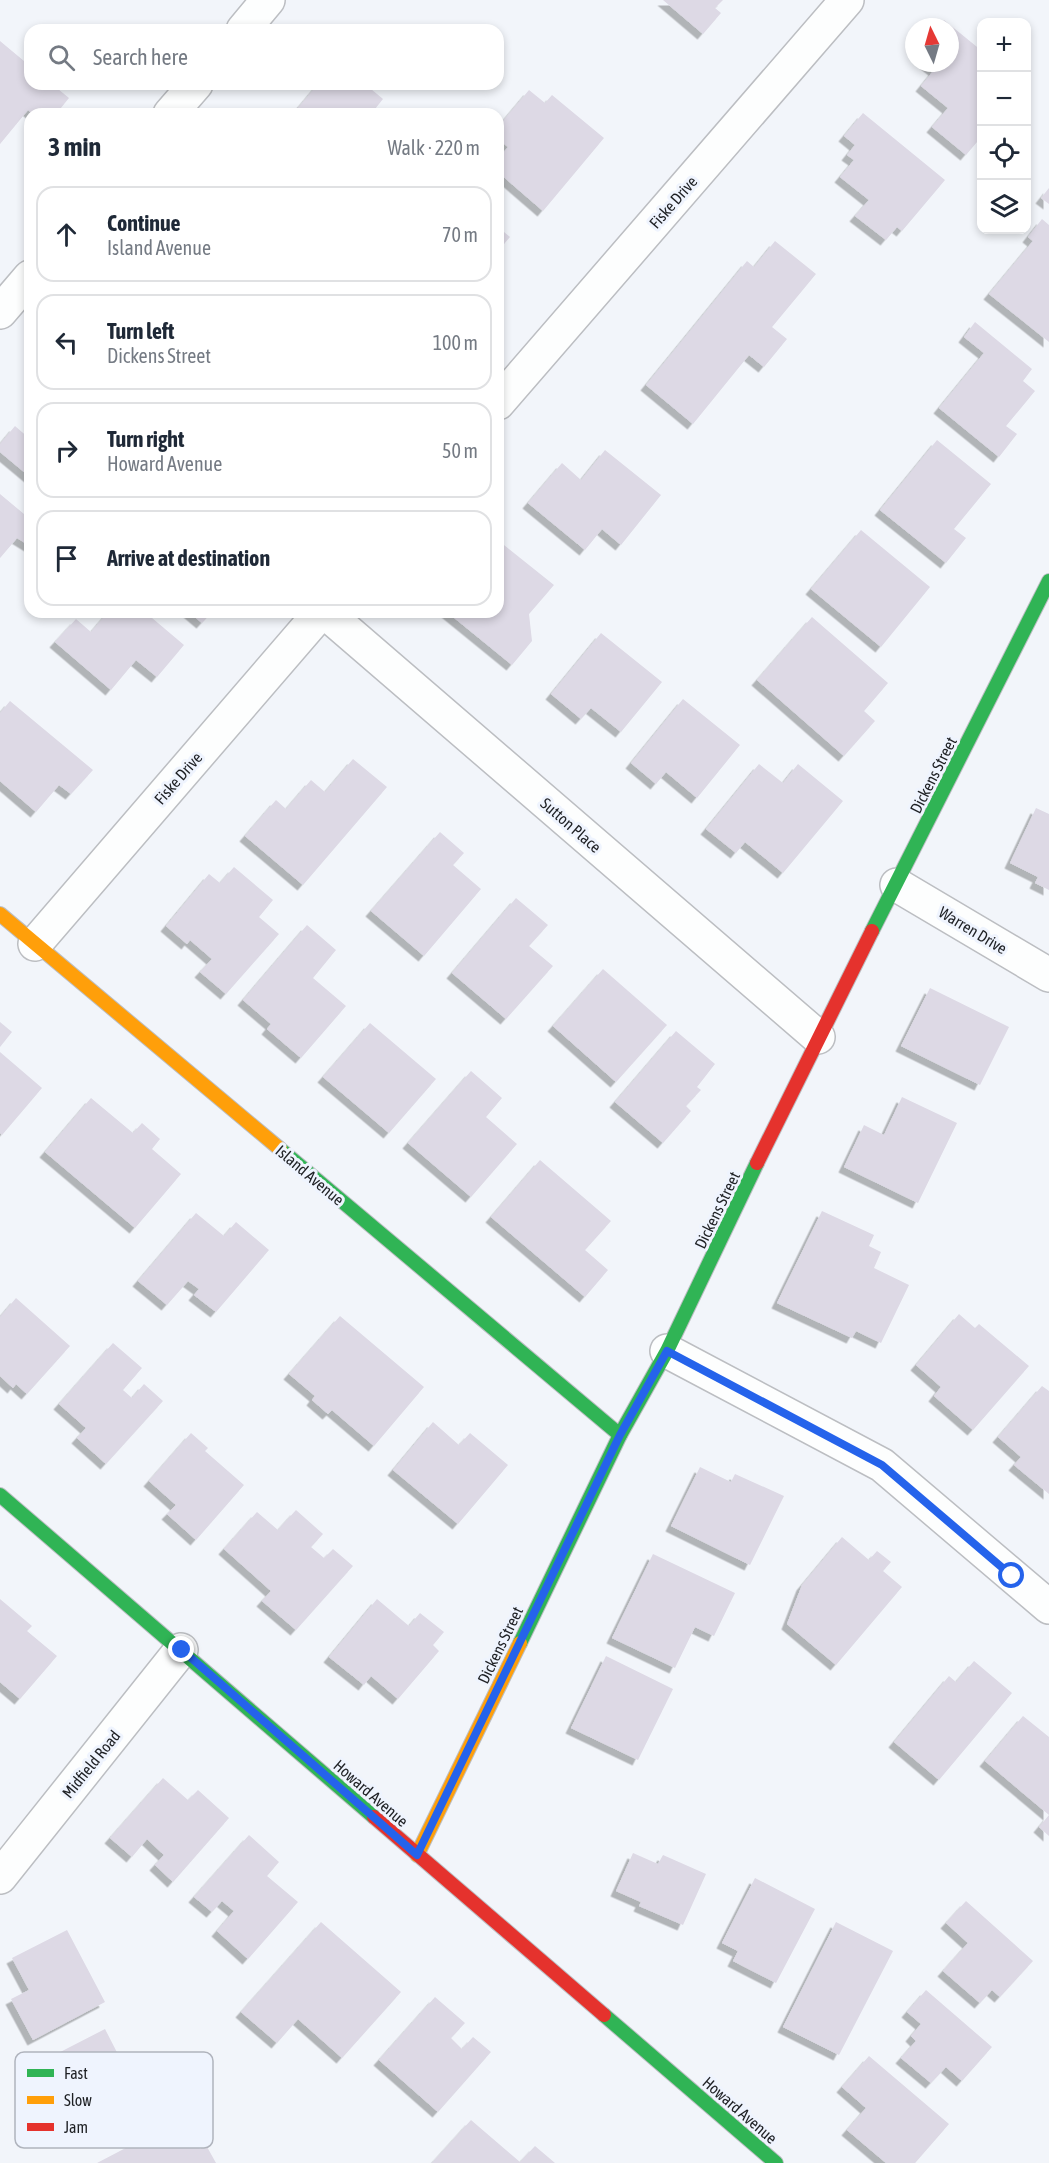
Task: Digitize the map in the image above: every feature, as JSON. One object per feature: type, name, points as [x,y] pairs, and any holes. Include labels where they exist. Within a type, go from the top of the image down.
[{"type":"street","points":[[248,24],[268,0]]},
{"type":"street","name":"Fiske Drive","points":[[504,396],[847,0]]},
{"type":"street","points":[[175,108],[191,90]]},
{"type":"street","points":[[0,312],[24,284]]},
{"type":"street","name":"Dickens Street","points":[[417,1855],[620,1435],[667,1351],[818,1037],[1049,581]]},
{"type":"street","name":"Fiske Drive","points":[[35,944],[318,618]]},
{"type":"street","name":"Sutton Place","points":[[330,618],[818,1037]]},
{"type":"street","name":"Warren Drive","points":[[897,885],[1049,975]]},
{"type":"street","name":"Island Avenue","points":[[0,914],[620,1435]]},
{"type":"street","points":[[667,1351],[882,1465],[1049,1607]]},
{"type":"street","name":"Howard Avenue","points":[[0,1495],[776,2163]]},
{"type":"street","name":"Midfield Road","points":[[0,1877],[182,1650]]},
{"type":"building","points":[[663,0],[723,0],[715,8],[721,13],[703,34]]},
{"type":"building","points":[[959,32],[977,47],[977,142],[966,155],[932,127],[948,108],[921,86],[932,72],[959,72]]},
{"type":"building","points":[[0,41],[24,61],[24,90],[59,90],[69,98],[61,108],[24,108],[24,115],[0,144]]},
{"type":"building","points":[[313,90],[372,90],[383,99],[376,108],[298,108]]},
{"type":"building","points":[[529,90],[545,103],[552,95],[604,138],[543,211],[504,177],[504,152],[508,147],[504,144],[504,120]]},
{"type":"building","points":[[863,113],[945,180],[902,231],[897,227],[886,240],[855,216],[869,200],[840,177],[854,160],[847,155],[855,145],[844,136]]},
{"type":"building","points":[[1049,188],[1049,204],[1041,198]]},
{"type":"building","points":[[1042,219],[1049,225],[1049,342],[989,294],[1033,241],[1028,237]]},
{"type":"building","points":[[504,232],[510,237],[504,244]]},
{"type":"building","points":[[775,241],[816,274],[772,327],[787,339],[764,367],[749,355],[693,424],[646,385],[747,261],[754,267]]},
{"type":"building","points":[[975,322],[1032,369],[1023,381],[1035,391],[1006,426],[1017,434],[999,457],[939,408],[984,353],[964,337]]},
{"type":"building","points":[[15,426],[24,434],[24,472],[0,452],[0,444]]},
{"type":"building","points":[[937,440],[991,484],[954,529],[966,538],[946,563],[880,510]]},
{"type":"building","points":[[605,450],[661,495],[621,545],[602,529],[585,550],[528,503],[562,463],[581,480]]},
{"type":"building","points":[[0,494],[24,514],[24,542],[17,538],[0,558]]},
{"type":"building","points":[[861,530],[930,587],[881,647],[811,589]]},
{"type":"building","points":[[504,545],[554,585],[529,614],[532,641],[512,665],[454,618],[504,618]]},
{"type":"building","points":[[812,617],[888,683],[864,711],[875,721],[844,756],[757,680]]},
{"type":"building","points":[[103,618],[152,618],[184,645],[157,677],[136,660],[111,690],[55,642],[76,619],[91,632]]},
{"type":"building","points":[[196,618],[207,618],[202,623]]},
{"type":"building","points":[[601,633],[662,682],[621,732],[591,708],[581,719],[551,694]]},
{"type":"building","points":[[683,699],[740,745],[697,798],[666,772],[656,784],[631,763]]},
{"type":"building","points":[[10,701],[93,770],[71,794],[59,785],[36,812],[0,781],[0,713]]},
{"type":"building","points":[[353,759],[387,787],[303,885],[245,836],[276,800],[286,809],[311,780],[325,792]]},
{"type":"building","points":[[759,764],[783,783],[798,764],[843,801],[783,873],[745,842],[736,853],[706,829]]},
{"type":"building","points":[[1036,808],[1049,814],[1049,890],[1035,883],[1038,877],[1010,863]]},
{"type":"building","points":[[440,832],[464,853],[453,865],[481,889],[424,956],[371,911]]},
{"type":"building","points":[[234,867],[273,900],[259,917],[279,934],[226,994],[200,972],[212,959],[190,940],[187,944],[166,926],[209,874],[220,883]]},
{"type":"building","points":[[516,898],[548,925],[529,946],[553,966],[506,1019],[452,973]]},
{"type":"building","points":[[307,925],[336,950],[313,978],[346,1006],[301,1058],[267,1029],[271,1024],[243,1000]]},
{"type":"building","points":[[603,969],[667,1025],[616,1082],[553,1026]]},
{"type":"building","points":[[930,988],[1009,1027],[980,1085],[901,1046]]},
{"type":"building","points":[[0,1022],[12,1032],[0,1047]]},
{"type":"building","points":[[370,1023],[436,1079],[389,1133],[323,1077]]},
{"type":"building","points":[[676,1031],[715,1064],[697,1087],[701,1090],[686,1106],[691,1111],[663,1143],[615,1102]]},
{"type":"building","points":[[0,1052],[42,1088],[2,1135],[0,1133]]},
{"type":"building","points":[[471,1071],[502,1098],[486,1117],[517,1144],[471,1197],[408,1143]]},
{"type":"building","points":[[902,1097],[957,1123],[918,1203],[844,1167],[864,1125],[884,1135]]},
{"type":"building","points":[[91,1098],[133,1133],[142,1123],[160,1139],[152,1149],[181,1174],[135,1228],[45,1152]]},
{"type":"building","points":[[540,1160],[611,1221],[585,1250],[608,1270],[585,1297],[491,1217]]},
{"type":"building","points":[[822,1211],[874,1235],[869,1246],[881,1252],[874,1268],[909,1285],[881,1343],[856,1331],[852,1338],[777,1303]]},
{"type":"building","points":[[196,1213],[224,1236],[236,1222],[269,1250],[216,1312],[194,1295],[199,1289],[188,1281],[167,1305],[138,1281]]},
{"type":"building","points":[[16,1298],[70,1346],[27,1394],[16,1384],[13,1388],[0,1376],[0,1317]]},
{"type":"building","points":[[959,1314],[975,1328],[979,1324],[1029,1366],[973,1430],[934,1396],[941,1387],[916,1365]]},
{"type":"building","points":[[340,1316],[424,1387],[374,1446],[332,1410],[328,1414],[312,1400],[315,1396],[289,1374]]},
{"type":"building","points":[[113,1343],[142,1368],[123,1390],[132,1398],[144,1384],[163,1401],[106,1464],[77,1438],[86,1428],[59,1404]]},
{"type":"building","points":[[1042,1386],[1049,1391],[1049,1494],[1014,1465],[1021,1457],[998,1437]]},
{"type":"building","points":[[433,1422],[459,1445],[470,1433],[508,1465],[458,1524],[393,1470]]},
{"type":"building","points":[[191,1433],[208,1448],[205,1451],[244,1485],[196,1540],[167,1514],[176,1505],[149,1481]]},
{"type":"building","points":[[700,1467],[731,1482],[735,1474],[784,1496],[750,1565],[671,1526]]},
{"type":"building","points":[[296,1510],[323,1534],[311,1547],[324,1558],[333,1549],[353,1566],[296,1630],[262,1601],[271,1591],[224,1549],[257,1512],[278,1530]]},
{"type":"building","points":[[842,1537],[869,1560],[877,1551],[891,1562],[883,1571],[902,1587],[836,1665],[787,1624],[802,1585]]},
{"type":"building","points":[[653,1554],[735,1593],[714,1636],[695,1627],[675,1668],[612,1638]]},
{"type":"building","points":[[0,1599],[32,1626],[27,1631],[57,1656],[20,1699],[0,1682]]},
{"type":"building","points":[[377,1599],[409,1626],[420,1613],[444,1632],[433,1645],[439,1651],[398,1699],[371,1676],[364,1685],[329,1657]]},
{"type":"building","points":[[606,1656],[673,1689],[638,1760],[571,1728]]},
{"type":"building","points":[[974,1661],[1012,1693],[939,1780],[894,1742],[949,1676],[956,1682]]},
{"type":"building","points":[[1023,1716],[1049,1737],[1049,1815],[985,1761]]},
{"type":"building","points":[[163,1778],[188,1800],[198,1790],[229,1818],[173,1882],[155,1865],[164,1855],[147,1839],[132,1857],[110,1838]]},
{"type":"building","points":[[1049,1815],[1049,1836],[1039,1827]]},
{"type":"building","points":[[249,1835],[279,1862],[267,1876],[298,1902],[248,1959],[217,1931],[234,1911],[222,1901],[212,1912],[194,1897]]},
{"type":"building","points":[[633,1853],[658,1864],[663,1855],[706,1874],[683,1925],[639,1906],[641,1902],[616,1891]]},
{"type":"building","points":[[755,1878],[815,1909],[776,1983],[733,1961],[738,1951],[722,1943]]},
{"type":"building","points":[[966,1901],[1033,1961],[1000,1997],[992,1990],[980,2003],[943,1971],[968,1943],[946,1923]]},
{"type":"building","points":[[321,1922],[401,1992],[342,2058],[298,2019],[277,2043],[241,2012]]},
{"type":"building","points":[[836,1922],[893,1951],[839,2055],[783,2027]]},
{"type":"building","points":[[67,1930],[105,2002],[33,2040],[11,1999],[29,1990],[12,1958]]},
{"type":"building","points":[[926,1990],[992,2047],[962,2081],[946,2067],[931,2083],[901,2058],[916,2041],[911,2036],[921,2024],[907,2012]]},
{"type":"building","points":[[435,1997],[465,2023],[451,2038],[462,2049],[473,2037],[491,2052],[438,2112],[379,2060]]},
{"type":"building","points":[[105,2029],[117,2052],[60,2052]]},
{"type":"building","points":[[869,2056],[949,2124],[915,2163],[886,2163],[847,2130],[866,2108],[842,2087]]},
{"type":"building","points":[[471,2120],[520,2162],[535,2146],[555,2163],[432,2163]]},
{"type":"building","points":[[126,2148],[208,2148],[216,2163],[97,2163]]},
{"type":"traffic: fast","points":[[872,931],[1049,581]]},
{"type":"traffic: fast","points":[[280,1149],[620,1435]]},
{"type":"traffic: fast","points":[[520,1643],[620,1435],[667,1351],[757,1163]]},
{"type":"traffic: fast","points":[[0,1495],[374,1817]]},
{"type":"traffic: fast","points":[[604,2015],[776,2163]]},
{"type":"traffic: slow","points":[[0,914],[280,1149]]},
{"type":"traffic: slow","points":[[417,1855],[520,1643]]},
{"type":"traffic: jam","points":[[757,1163],[872,931]]},
{"type":"traffic: jam","points":[[374,1817],[604,2015]]},
{"type":"route","points":[[182,1650],[417,1855],[620,1435],[667,1351],[882,1465],[1012,1576]]}]
